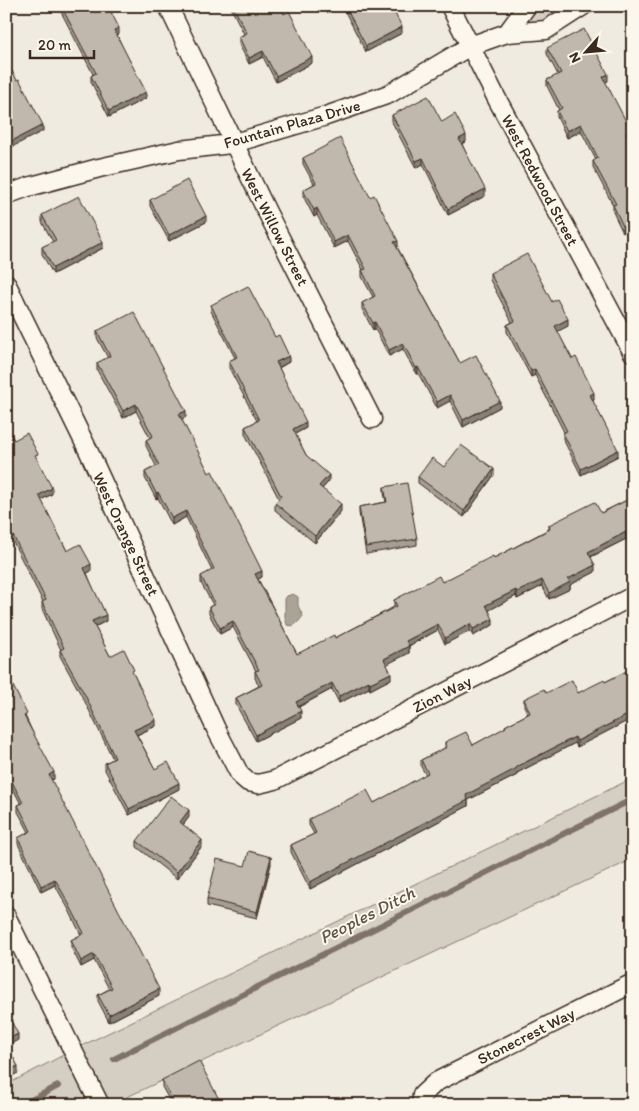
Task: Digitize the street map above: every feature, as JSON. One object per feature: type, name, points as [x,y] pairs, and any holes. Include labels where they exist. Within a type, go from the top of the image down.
[{"type":"street","name":"West Willow Street","points":[[168,6],[267,212],[372,418]]},
{"type":"street","name":"West Redwood Street","points":[[450,6],[633,353]]},
{"type":"street","points":[[507,33],[527,6]]},
{"type":"street","name":"Fountain Plaza Drive","points":[[6,195],[28,187],[99,168],[179,150],[234,143],[326,116],[389,94],[470,46],[507,33],[546,30],[583,6]]},
{"type":"street","name":"West Orange Street","points":[[6,283],[88,450],[216,729],[240,775],[248,782]]},
{"type":"street","name":"Zion Way","points":[[248,782],[258,784],[275,780],[633,596]]},
{"type":"street","points":[[6,916],[100,1105]]},
{"type":"street","name":"Stonecrest Way","points":[[421,1100],[436,1082],[633,983]]},
{"type":"shaded area","points":[[527,6],[586,6],[546,30],[507,33]]},
{"type":"shaded area","points":[[293,594],[298,597],[298,606],[303,616],[296,624],[290,626],[287,625],[285,617],[285,599]]},
{"type":"shaded area","points":[[633,778],[633,859],[110,1105],[6,1105],[6,1085],[73,1050]]},
{"type":"building","points":[[61,6],[108,6],[119,28],[114,30],[146,92],[109,111],[91,76],[96,73]]},
{"type":"building","points":[[233,6],[280,6],[284,14],[289,11],[312,57],[276,76],[263,51],[249,58],[239,37],[247,33]]},
{"type":"building","points":[[345,6],[391,6],[402,27],[366,46]]},
{"type":"building","points":[[584,29],[608,74],[603,77],[631,131],[626,133],[633,147],[633,221],[623,226],[613,205],[616,204],[593,161],[598,158],[581,124],[567,131],[557,111],[562,108],[547,80],[561,73],[547,48]]},
{"type":"building","points":[[6,60],[17,80],[19,79],[43,125],[6,144]]},
{"type":"building","points":[[428,96],[442,122],[455,114],[466,135],[459,139],[485,189],[448,209],[423,158],[416,161],[392,115]]},
{"type":"building","points":[[340,138],[370,197],[374,195],[398,241],[394,242],[460,363],[476,355],[500,401],[463,420],[450,395],[437,402],[403,343],[389,350],[375,322],[373,323],[362,303],[375,296],[362,270],[366,269],[348,235],[334,242],[317,208],[314,210],[303,190],[316,183],[303,158]]},
{"type":"building","points":[[187,180],[206,216],[169,235],[150,200]]},
{"type":"building","points":[[79,196],[103,242],[53,268],[42,247],[56,240],[42,215]]},
{"type":"building","points":[[527,254],[552,302],[557,299],[568,319],[555,326],[572,359],[576,357],[594,393],[590,395],[618,450],[581,469],[563,433],[567,431],[535,369],[531,371],[507,325],[515,321],[490,273]]},
{"type":"building","points":[[248,286],[275,337],[279,335],[289,356],[276,362],[306,422],[293,429],[306,455],[329,475],[319,486],[341,504],[315,536],[275,503],[281,496],[245,427],[259,420],[229,361],[237,357],[211,305]]},
{"type":"building","points":[[134,312],[186,411],[179,414],[209,473],[212,471],[262,571],[255,574],[297,654],[334,635],[335,638],[397,606],[394,600],[439,576],[442,582],[493,556],[494,558],[550,529],[549,525],[595,502],[601,513],[633,497],[633,542],[631,543],[626,532],[588,552],[595,565],[568,579],[570,582],[549,593],[542,580],[486,605],[493,619],[473,629],[470,624],[445,638],[438,624],[406,641],[409,646],[384,659],[391,673],[370,683],[369,681],[339,696],[332,683],[296,702],[301,711],[256,735],[236,698],[262,685],[255,671],[259,670],[233,621],[220,628],[209,607],[215,604],[201,576],[214,569],[186,511],[172,518],[145,472],[159,465],[146,440],[153,436],[136,404],[123,411],[97,363],[110,356],[97,331]]},
{"type":"building","points":[[6,426],[14,440],[27,433],[38,454],[35,455],[52,488],[39,495],[67,551],[80,544],[91,564],[84,568],[106,615],[92,621],[110,656],[124,649],[134,670],[132,671],[156,720],[134,730],[155,769],[168,762],[179,783],[129,809],[105,763],[115,758],[85,695],[60,650],[64,648],[42,602],[46,600],[6,522]]},
{"type":"building","points":[[461,445],[494,469],[464,511],[418,477],[432,458],[444,467]]},
{"type":"building","points":[[407,483],[417,539],[366,547],[359,507],[387,502],[384,487]]},
{"type":"building","points":[[633,668],[633,715],[631,713],[577,741],[575,737],[516,767],[466,795],[468,800],[310,882],[291,845],[316,833],[309,819],[367,790],[374,803],[428,773],[421,760],[447,747],[445,742],[466,732],[473,745],[530,713],[524,699],[544,689],[546,693],[572,680],[578,693]]},
{"type":"building","points":[[6,672],[27,714],[24,716],[54,772],[49,775],[159,989],[109,1015],[98,995],[112,988],[94,954],[81,961],[71,940],[84,933],[55,879],[41,886],[18,838],[31,831],[18,805],[23,803],[6,770]]},
{"type":"building","points":[[171,796],[189,810],[180,822],[202,840],[177,872],[137,841]]},
{"type":"building","points":[[249,851],[271,857],[257,912],[207,899],[217,859],[245,866]]},
{"type":"building","points":[[6,1014],[18,1034],[6,1040]]},
{"type":"building","points":[[6,1044],[18,1066],[6,1072]]},
{"type":"building","points":[[199,1061],[222,1105],[175,1105],[162,1080]]},
{"type":"waterway","name":"Peoples Ditch","points":[[114,1059],[633,799]]},
{"type":"waterway","name":"Peoples Ditch","points":[[22,1105],[58,1086]]}]
